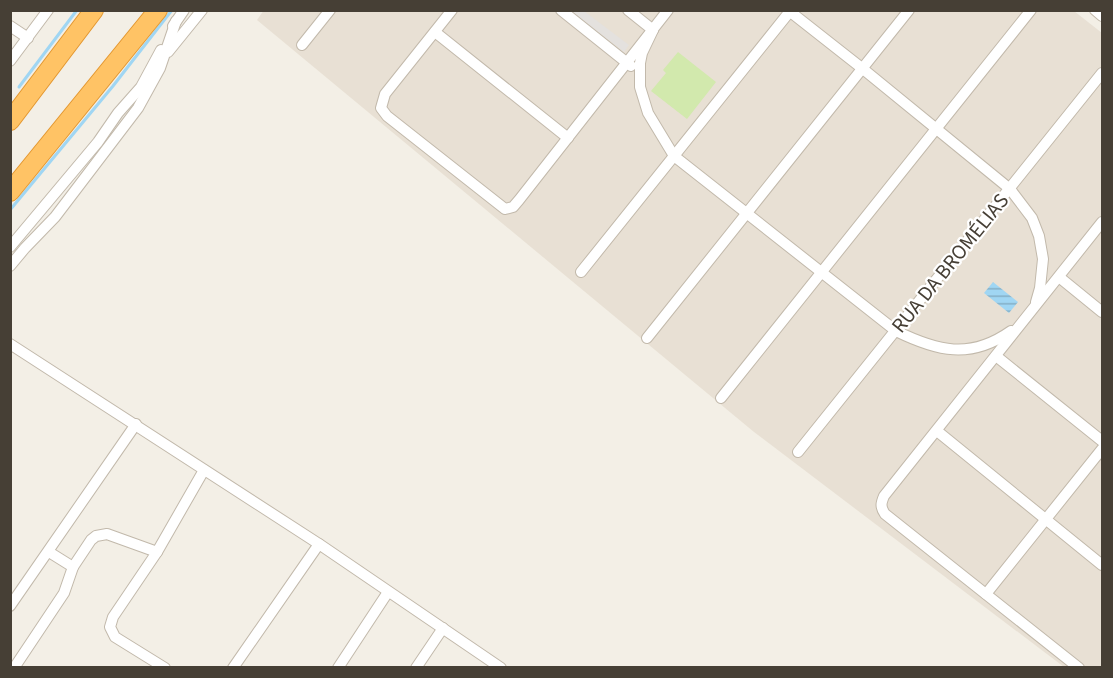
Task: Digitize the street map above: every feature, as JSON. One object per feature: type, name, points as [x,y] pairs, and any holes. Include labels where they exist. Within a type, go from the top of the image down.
[{"type":"highway","points":[[11,118],[94,10]]},
{"type":"highway","points":[[10,192],[158,10]]},
{"type":"street","points":[[10,61],[48,10]]},
{"type":"street","points":[[10,248],[98,142],[118,112],[141,87],[184,10]]},
{"type":"street","points":[[163,58],[202,10]]},
{"type":"street","points":[[302,45],[330,10]]},
{"type":"street","points":[[561,10],[640,73]]},
{"type":"street","points":[[628,10],[653,30]]},
{"type":"street","points":[[653,10],[668,13]]},
{"type":"street","points":[[647,338],[909,10]]},
{"type":"street","points":[[721,399],[1031,10]]},
{"type":"street","points":[[1095,10],[1102,16]]},
{"type":"street","points":[[581,272],[790,11],[1010,189],[1032,218],[1039,236],[1043,259],[1040,288],[1032,310]]},
{"type":"street","points":[[449,12],[385,94],[381,101],[381,110],[505,209],[515,205],[668,13]]},
{"type":"street","points":[[10,267],[55,217],[150,89],[176,21]]},
{"type":"street","points":[[10,26],[28,38]]},
{"type":"street","points":[[653,30],[642,52],[640,87],[648,113],[674,156],[896,331],[937,348],[980,350],[985,355],[987,368]]},
{"type":"street","points":[[435,32],[568,138]]},
{"type":"street","name":"RUA DA BROMÉLIAS","points":[[798,452],[1102,73]]},
{"type":"street","points":[[1079,668],[885,514],[881,508],[884,496],[1102,222]]},
{"type":"street","points":[[1043,259],[1048,267],[1062,273],[1102,312]]},
{"type":"street","points":[[972,348],[1000,339],[1021,324]]},
{"type":"street","points":[[10,344],[320,544],[501,668]]},
{"type":"street","points":[[996,356],[1102,441]]},
{"type":"street","points":[[10,606],[136,424]]},
{"type":"street","points":[[937,431],[1102,565]]},
{"type":"street","points":[[986,594],[1102,449]]},
{"type":"street","points":[[165,668],[116,637],[110,627],[113,617],[157,552],[204,470]]},
{"type":"street","points":[[14,668],[67,587],[72,567],[91,540],[101,534],[116,536],[157,552]]},
{"type":"street","points":[[233,668],[320,544]]},
{"type":"street","points":[[49,552],[72,567]]},
{"type":"street","points":[[338,668],[388,592]]},
{"type":"street","points":[[416,668],[443,628]]},
{"type":"shaded area","points":[[264,10],[1074,11],[1102,33],[1102,667],[1064,667],[754,432],[257,20]]},
{"type":"shaded area","points":[[571,11],[584,11],[629,45],[624,52]]},
{"type":"green space","points":[[678,52],[716,82],[687,119],[651,91],[666,73],[663,70]]},
{"type":"water","points":[[993,282],[1018,302],[1009,313],[984,293]]},
{"type":"waterway","points":[[19,87],[77,10]]},
{"type":"waterway","points":[[10,210],[113,86],[172,10]]}]
